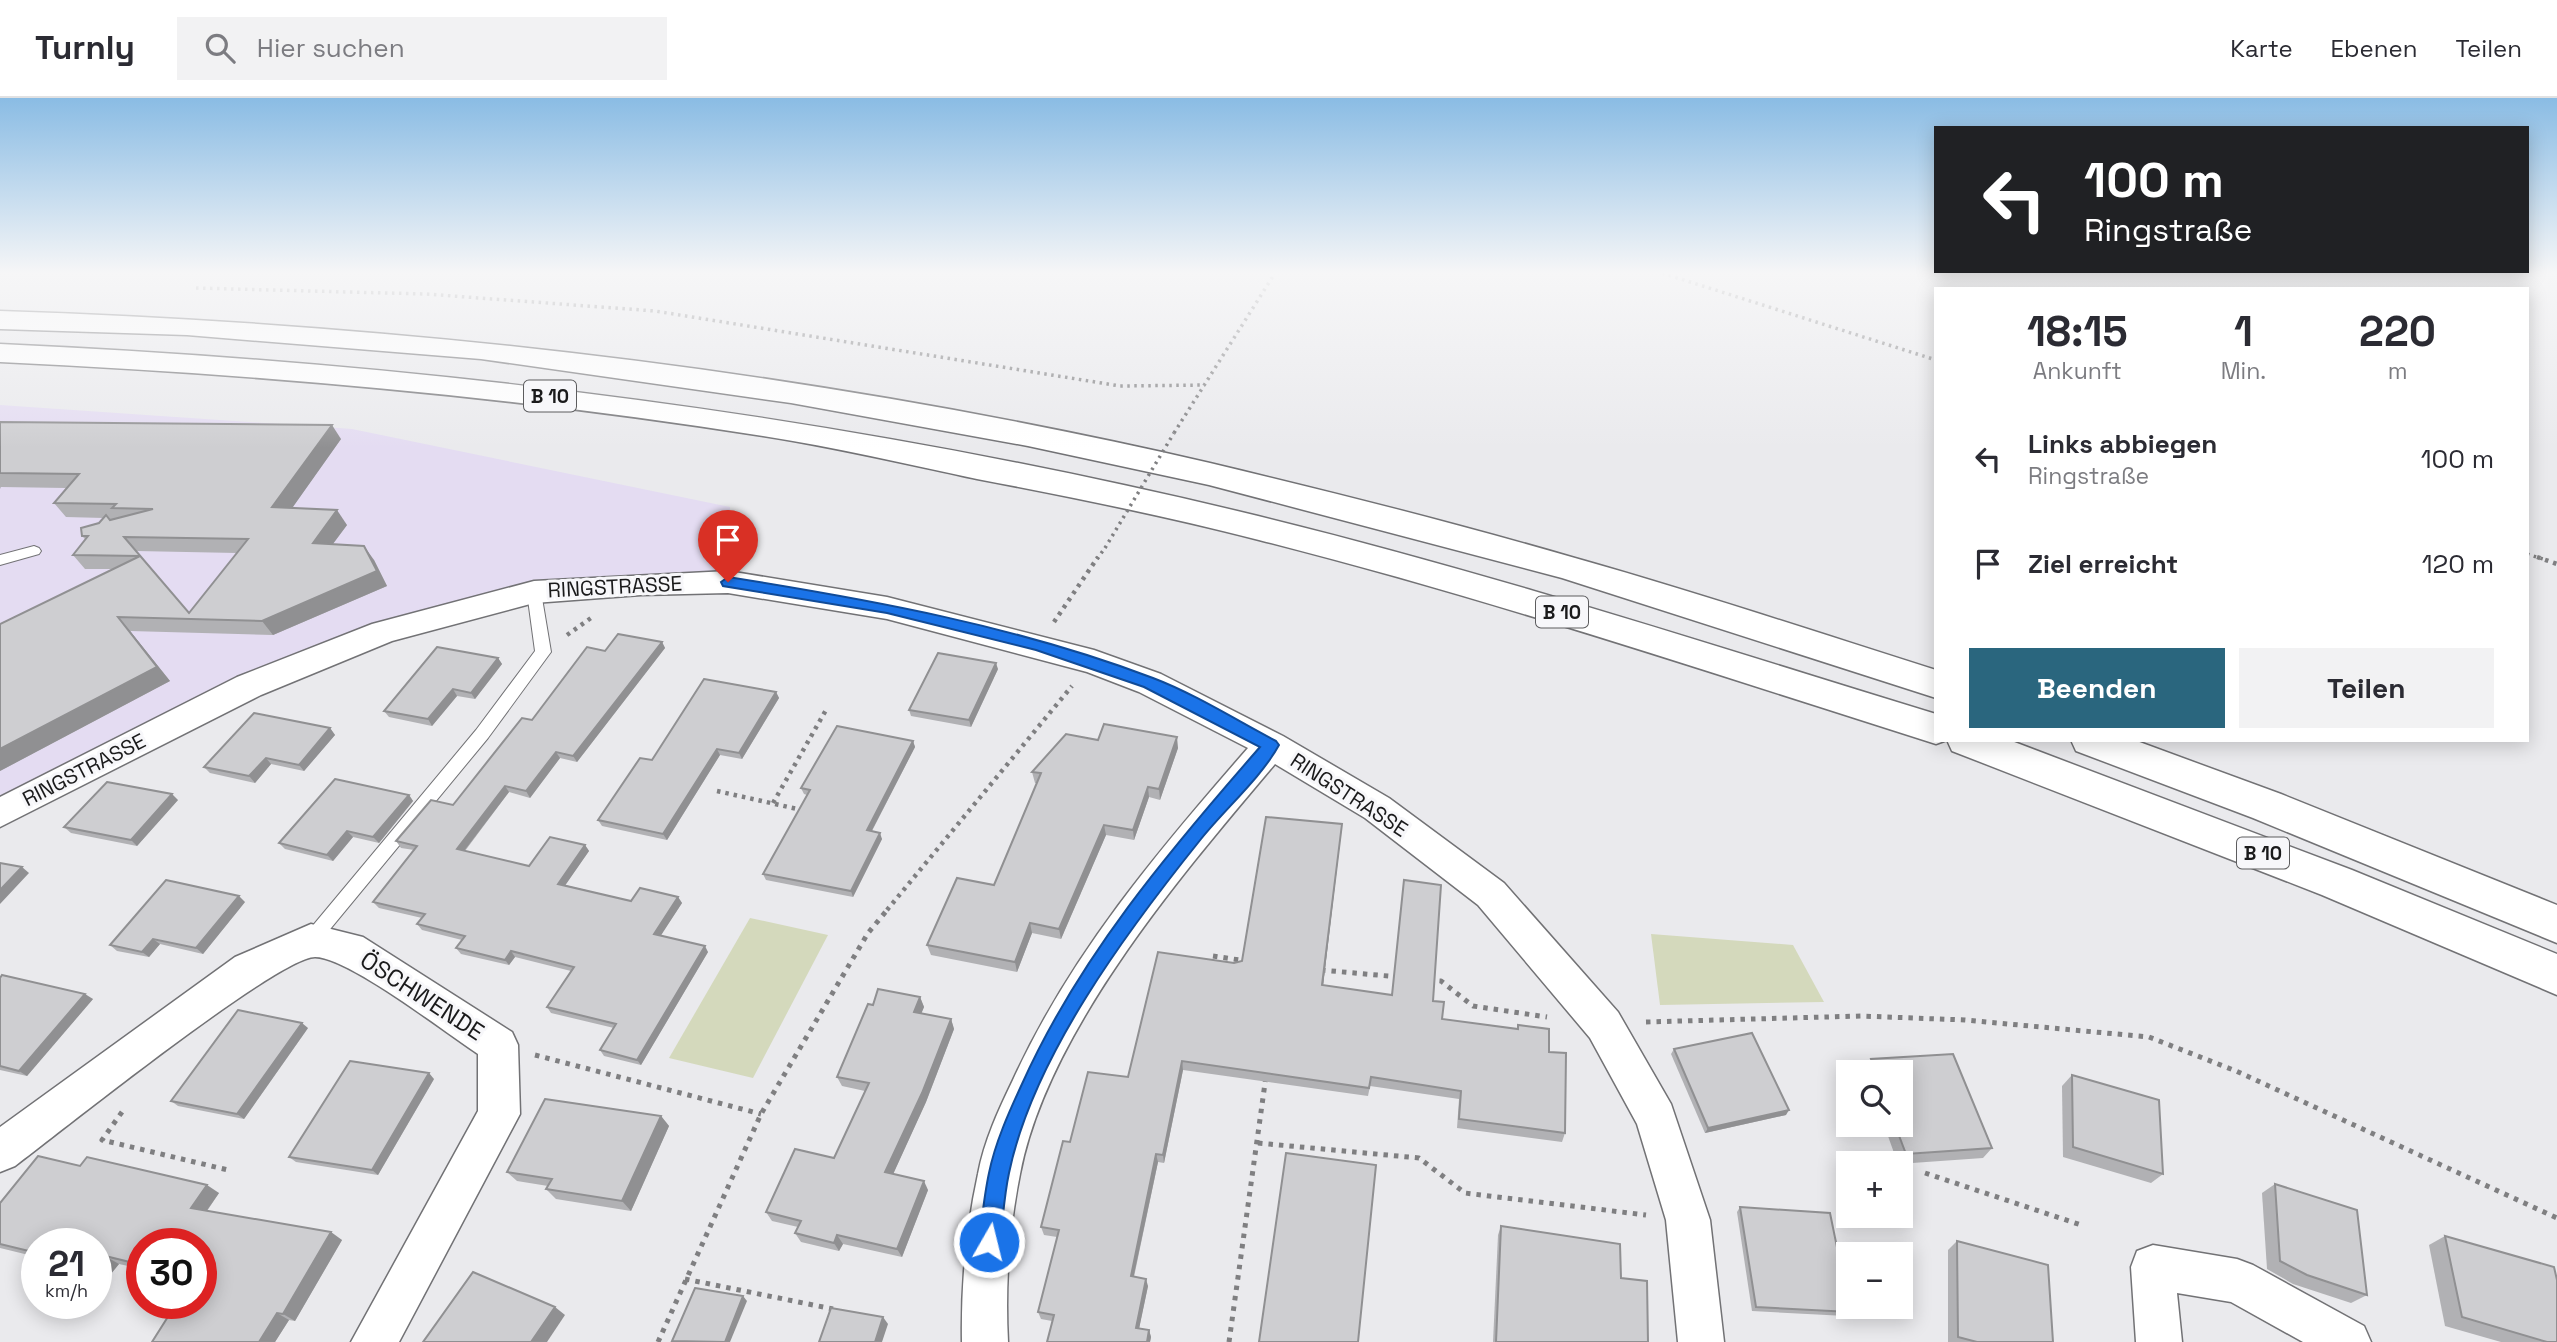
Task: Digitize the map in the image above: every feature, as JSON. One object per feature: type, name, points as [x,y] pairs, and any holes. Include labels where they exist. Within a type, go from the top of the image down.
[{"type":"highway","name":"B 10","points":[[249,331],[481,350],[791,393],[1041,438],[1209,474],[1569,568],[1934,683]]},
{"type":"highway","name":"B 10","points":[[0,353],[169,360],[377,376],[558,397],[795,432],[1094,491],[1259,528],[1556,610],[1934,728]]},
{"type":"highway","name":"B 10","points":[[1971,742],[2249,847],[2476,938],[2557,975]]},
{"type":"highway","name":"B 10","points":[[2095,742],[2267,806],[2557,925]]},
{"type":"street","name":"RINGSTRASSE","points":[[0,813],[261,681],[383,632],[534,592],[640,584],[728,582],[887,608],[1038,645],[1150,682],[1271,745],[1377,808],[1491,894],[1604,1025],[1656,1118],[1688,1220],[1701,1342]]},
{"type":"street","points":[[985,1342],[983,1288],[999,1172],[1017,1116],[1051,1040],[1117,934],[1195,834],[1271,745]]},
{"type":"street","name":"ÖSCHWENDE","points":[[311,940],[350,948],[498,1045],[499,1114],[374,1342]]},
{"type":"street","points":[[0,1152],[249,968],[311,940]]},
{"type":"street","points":[[2159,1342],[2153,1267],[2237,1281],[2348,1342]]},
{"type":"lane","points":[[0,560],[34,551]]},
{"type":"lane","points":[[311,940],[482,734],[543,652],[534,592]]},
{"type":"path","points":[[779,331],[1120,386],[1205,385]]},
{"type":"path","points":[[1038,645],[1105,548],[1239,331]]},
{"type":"path","points":[[1845,331],[1934,359]]},
{"type":"path","points":[[2529,555],[2557,564]]},
{"type":"path","points":[[658,1342],[761,1114],[868,933],[981,793],[1094,663]]},
{"type":"path","points":[[773,803],[826,710]]},
{"type":"path","points":[[718,792],[809,811]]},
{"type":"path","points":[[1213,956],[1253,962]]},
{"type":"path","points":[[1307,969],[1401,977]]},
{"type":"path","points":[[1414,978],[1441,981],[1473,1006],[1604,1025],[1696,1019],[1861,1016],[1965,1020],[2149,1038],[2236,1071],[2557,1218]]},
{"type":"path","points":[[498,1045],[761,1114]]},
{"type":"path","points":[[1230,1342],[1268,1062]]},
{"type":"path","points":[[122,1112],[102,1140],[228,1170]]},
{"type":"path","points":[[1258,1143],[1419,1158],[1465,1193],[1688,1220]]},
{"type":"path","points":[[1925,1173],[2081,1225]]},
{"type":"path","points":[[685,1279],[833,1309]]},
{"type":"shaded area","points":[[0,405],[352,429],[730,507],[728,582],[534,592],[383,632],[0,813]]},
{"type":"green space","points":[[750,918],[828,935],[753,1078],[669,1058]]},
{"type":"green space","points":[[1651,934],[1793,945],[1824,1002],[1660,1005]]},
{"type":"building","points":[[0,422],[332,425],[272,507],[337,510],[313,543],[364,546],[377,571],[262,621],[118,617],[157,667],[0,749],[0,624],[140,556],[73,555],[88,536],[82,536],[81,528],[99,523],[106,515],[110,520],[153,509],[112,508],[116,504],[54,503],[79,474],[0,473]],"holes":[[[124,537],[248,539],[189,613]]]},
{"type":"building","points":[[618,634],[662,642],[573,756],[556,752],[526,791],[505,786],[457,849],[529,866],[550,837],[585,845],[558,884],[631,901],[640,888],[678,897],[654,934],[705,946],[637,1060],[600,1050],[616,1024],[547,1007],[574,967],[511,951],[505,960],[456,948],[465,936],[417,924],[425,914],[373,902],[417,846],[396,841],[431,800],[453,805],[522,718],[532,720],[587,647],[605,651]]},
{"type":"building","points":[[437,647],[498,658],[471,693],[453,689],[428,719],[384,711]]},
{"type":"building","points":[[938,653],[996,663],[969,720],[909,710]]},
{"type":"building","points":[[704,679],[776,692],[739,753],[717,749],[663,834],[598,820],[640,758],[652,760]]},
{"type":"building","points":[[254,713],[330,728],[299,765],[266,758],[249,776],[204,767]]},
{"type":"building","points":[[1104,724],[1177,737],[1159,789],[1148,787],[1133,830],[1104,825],[1059,929],[1030,923],[1015,962],[927,945],[957,878],[994,885],[1041,773],[1032,772],[1066,734],[1098,740]]},
{"type":"building","points":[[837,726],[913,741],[867,830],[880,833],[851,891],[763,874],[810,790],[801,788]]},
{"type":"building","points":[[335,779],[409,795],[373,837],[347,831],[327,855],[279,843]]},
{"type":"building","points":[[107,782],[172,794],[131,840],[64,827]]},
{"type":"building","points":[[1266,817],[1342,824],[1322,985],[1392,995],[1404,880],[1441,885],[1433,1001],[1444,1002],[1442,1019],[1518,1029],[1518,1025],[1549,1029],[1549,1052],[1566,1053],[1565,1133],[1459,1119],[1461,1091],[1371,1077],[1369,1088],[1182,1061],[1163,1155],[1156,1154],[1131,1276],[1146,1279],[1136,1328],[1149,1330],[1147,1342],[1047,1342],[1054,1315],[1038,1312],[1059,1230],[1041,1227],[1063,1141],[1070,1142],[1088,1072],[1128,1077],[1158,952],[1234,963],[1242,961]]},
{"type":"building","points":[[0,863],[22,867],[0,890]]},
{"type":"building","points":[[166,880],[239,896],[196,948],[153,939],[142,952],[110,945]]},
{"type":"building","points":[[2,975],[85,994],[19,1071],[0,1066]]},
{"type":"building","points":[[878,989],[920,997],[914,1012],[951,1019],[922,1093],[885,1172],[924,1181],[897,1249],[837,1235],[834,1243],[795,1233],[801,1221],[766,1212],[795,1149],[834,1158],[869,1083],[837,1077],[868,1004],[873,1005]]},
{"type":"building","points":[[238,1010],[302,1023],[237,1114],[171,1101]]},
{"type":"building","points":[[1752,1033],[1789,1110],[1708,1128],[1674,1049]]},
{"type":"building","points":[[1953,1054],[1992,1148],[1913,1154],[1913,1151],[1905,1151],[1900,1137],[1913,1137],[1913,1060],[1871,1059]]},
{"type":"building","points":[[350,1061],[429,1073],[372,1170],[289,1157]]},
{"type":"building","points":[[2072,1075],[2159,1100],[2163,1174],[2073,1147]]},
{"type":"building","points":[[545,1099],[661,1116],[622,1201],[546,1189],[552,1179],[507,1172]]},
{"type":"building","points":[[1286,1153],[1376,1165],[1358,1342],[1259,1342]]},
{"type":"building","points":[[38,1156],[80,1166],[87,1157],[207,1185],[191,1208],[331,1232],[283,1314],[277,1313],[259,1342],[152,1342],[167,1319],[217,1319],[217,1228],[126,1228],[126,1261],[112,1258],[112,1228],[21,1228],[21,1249],[0,1244],[0,1203]]},
{"type":"building","points":[[2275,1184],[2357,1210],[2367,1295],[2307,1275],[2280,1261]]},
{"type":"building","points":[[1740,1207],[1830,1213],[1836,1242],[1836,1311],[1756,1307]]},
{"type":"building","points":[[1501,1226],[1620,1244],[1621,1278],[1647,1281],[1648,1342],[1496,1342]]},
{"type":"building","points":[[2445,1236],[2554,1267],[2557,1280],[2557,1342],[2547,1342],[2462,1317]]},
{"type":"building","points":[[1957,1241],[2048,1265],[2053,1342],[1977,1342],[1958,1337]]},
{"type":"building","points":[[473,1272],[555,1307],[531,1342],[423,1342]]},
{"type":"building","points":[[695,1288],[743,1296],[725,1342],[672,1341]]},
{"type":"building","points":[[831,1308],[883,1317],[875,1342],[819,1342]]},
{"type":"route","points":[[728,582],[887,608],[1038,645],[1150,682],[1271,745],[1195,834],[1117,934],[1051,1040],[1017,1116],[999,1172],[989,1242]]}]
